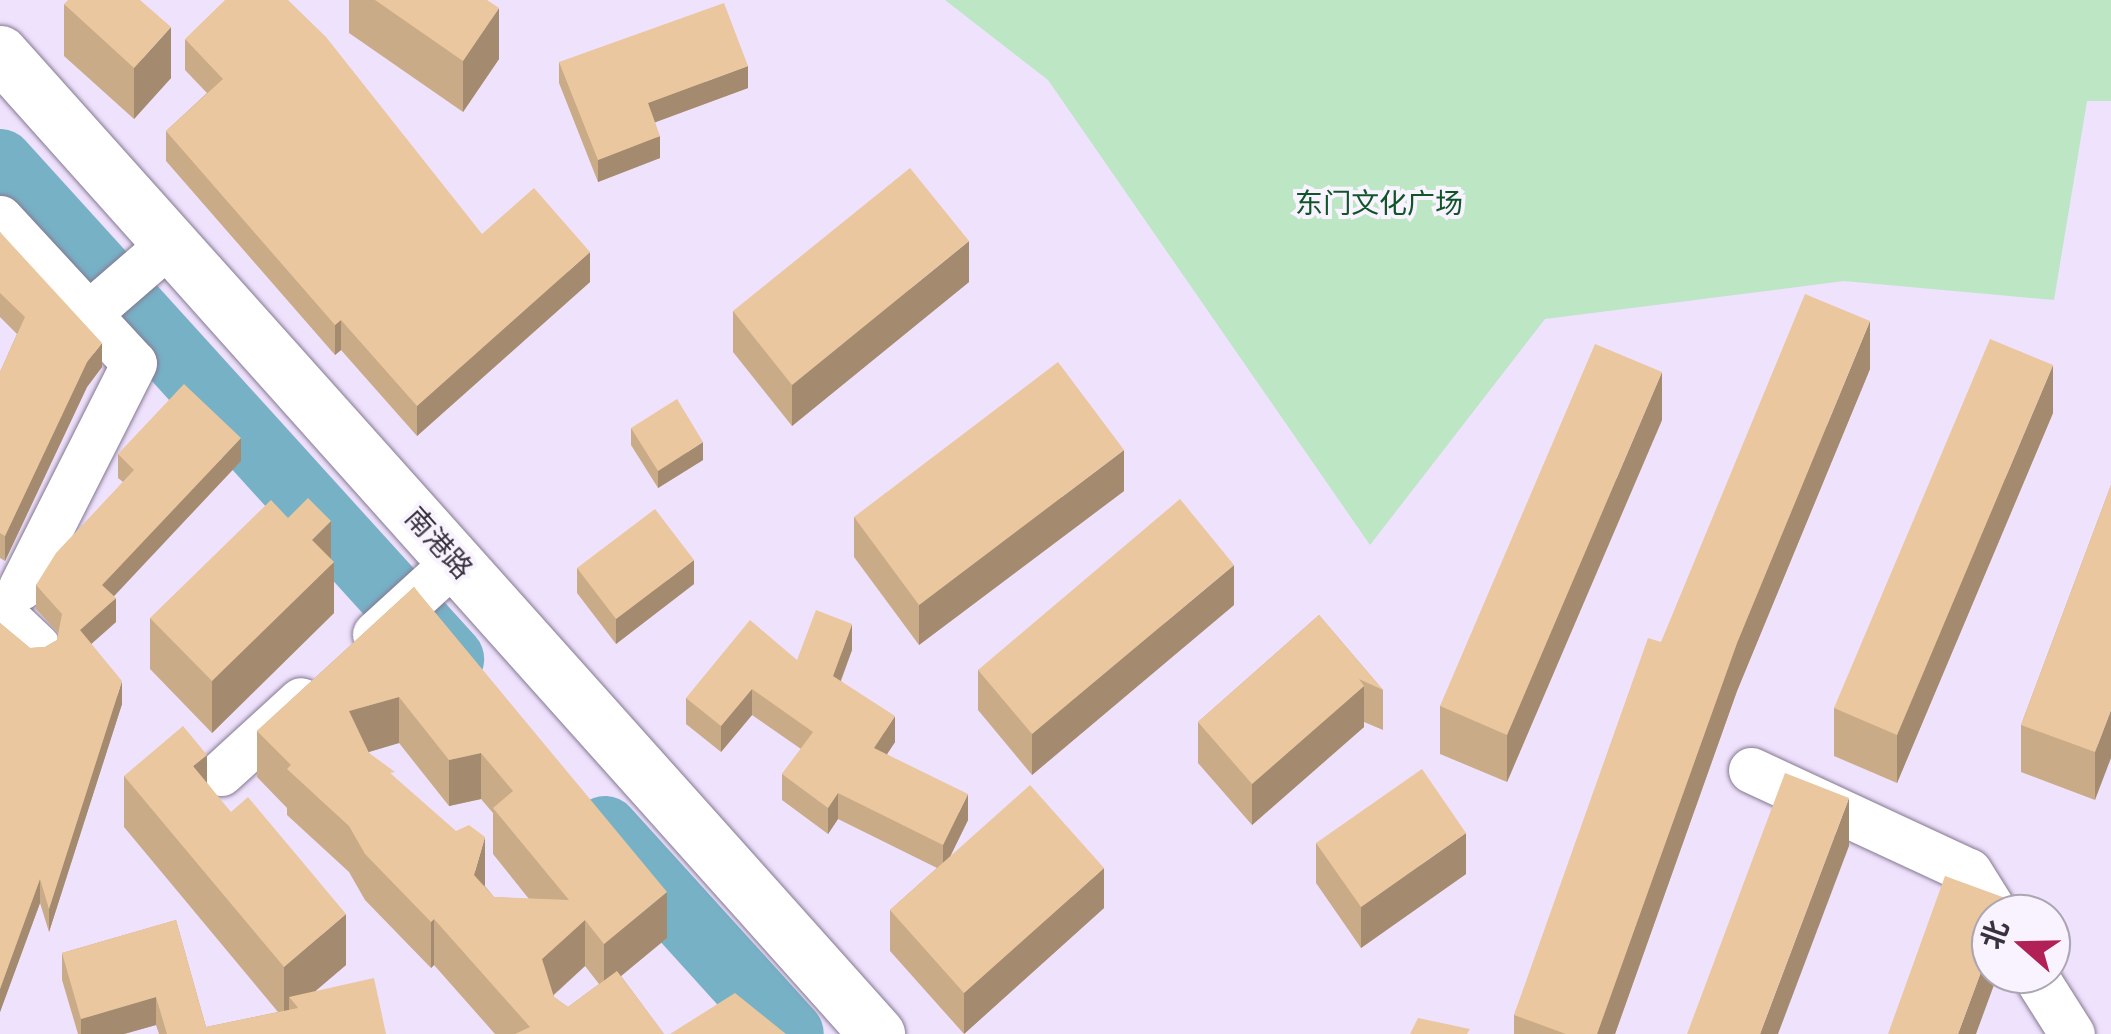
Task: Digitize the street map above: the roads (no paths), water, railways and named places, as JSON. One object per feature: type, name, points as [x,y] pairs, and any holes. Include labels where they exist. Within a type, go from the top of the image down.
[{"type":"street","name":"南港路","points":[[0,52],[877,1034]]},
{"type":"street","points":[[0,218],[134,364],[10,599],[37,646]]},
{"type":"street","points":[[88,314],[169,244]]},
{"type":"street","points":[[221,773],[454,562]]},
{"type":"street","points":[[1751,770],[1969,871],[1983,894]]},
{"type":"street","points":[[2047,994],[2072,1034]]},
{"type":"waterway","points":[[0,163],[450,659]]},
{"type":"waterway","points":[[605,830],[790,1034]]},
{"type":"park label","name":"东门文化广场","points":[[1379,203]]}]
